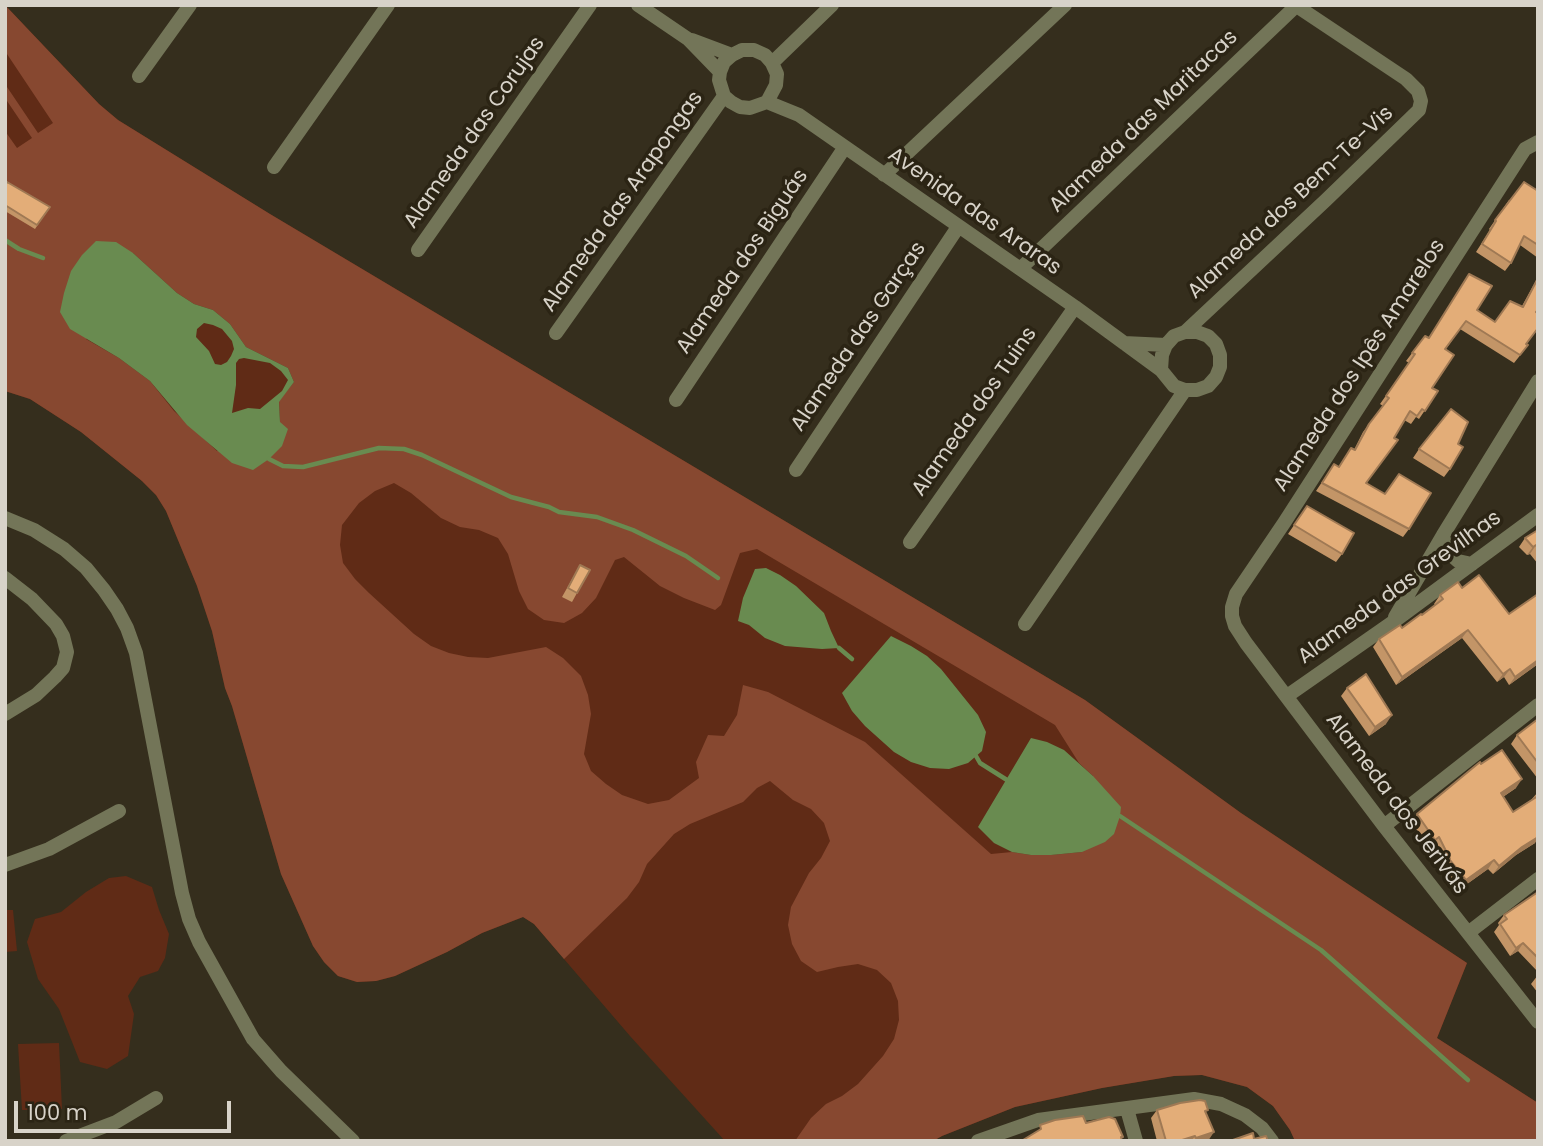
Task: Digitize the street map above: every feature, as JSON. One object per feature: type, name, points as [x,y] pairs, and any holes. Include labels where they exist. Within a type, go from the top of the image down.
[{"type":"street","points":[[139,76],[190,5]]},
{"type":"street","points":[[274,167],[387,5]]},
{"type":"street","name":"Alameda das Corujas","points":[[418,250],[590,5]]},
{"type":"street","points":[[638,5],[688,39],[720,72]]},
{"type":"street","points":[[772,63],[832,5]]},
{"type":"street","points":[[884,175],[1065,5]]},
{"type":"street","name":"Alameda dos Bem-Te-Vis","points":[[1185,332],[1419,110],[1421,101],[1418,91],[1406,79],[1296,6]]},
{"type":"street","name":"Alameda das Maritacas","points":[[1020,269],[1296,6]]},
{"type":"street","points":[[688,39],[732,55]]},
{"type":"street","points":[[767,102],[776,85],[777,74],[765,55],[754,50],[742,51],[724,62],[720,72],[720,88],[731,103],[750,108],[767,102],[800,115]]},
{"type":"street","points":[[776,85],[800,115]]},
{"type":"street","name":"Alameda das Arapongas","points":[[556,333],[724,96]]},
{"type":"street","name":"Avenida das Araras","points":[[800,115],[1161,370]]},
{"type":"street","name":"Alameda dos Ipês Amarelos","points":[[1232,607],[1236,594],[1531,146]]},
{"type":"street","name":"Alameda dos Biguás","points":[[676,400],[845,147]]},
{"type":"street","name":"Alameda das Garças","points":[[796,470],[958,227]]},
{"type":"street","name":"Alameda dos Tuins","points":[[910,542],[1075,307]]},
{"type":"street","points":[[1185,332],[1208,336],[1216,344],[1220,355],[1220,367],[1216,377],[1208,386],[1197,390],[1174,386],[1161,370],[1161,355],[1166,345],[1174,336],[1185,332]]},
{"type":"street","points":[[1125,343],[1166,345]]},
{"type":"street","points":[[1393,622],[1538,381]]},
{"type":"street","points":[[1024,624],[1185,390]]},
{"type":"street","name":"Alameda das Grevilhas","points":[[1287,696],[1538,515]]},
{"type":"street","points":[[5,518],[34,530],[64,549],[86,568],[117,609],[136,653],[183,893],[189,919],[199,942],[253,1039],[281,1071],[354,1141]]},
{"type":"street","points":[[1443,535],[1450,554],[1458,561],[1472,564]]},
{"type":"street","points":[[5,578],[51,617],[63,636],[67,652],[63,667],[55,677],[36,695],[5,714]]},
{"type":"street","name":"Alameda dos Jerivás","points":[[1232,607],[1235,626],[1246,643],[1384,826],[1538,1022]]},
{"type":"street","points":[[1384,826],[1538,705]]},
{"type":"street","points":[[5,865],[49,849],[119,811]]},
{"type":"street","points":[[1468,933],[1538,880]]},
{"type":"street","points":[[66,1141],[116,1122],[156,1098]]},
{"type":"street","points":[[984,1140],[1038,1120],[1194,1099],[1221,1104],[1245,1115],[1262,1128],[1272,1141]]},
{"type":"street","points":[[1127,1109],[1136,1141]]},
{"type":"shaded area","points":[[5,5],[99,104],[118,120],[270,214],[1085,700],[1241,813],[1467,963],[1437,1038],[1538,1103],[1538,1141],[1295,1141],[1273,1106],[1247,1087],[1202,1075],[1174,1076],[1102,1088],[1015,1107],[933,1141],[725,1141],[534,924],[523,917],[482,933],[395,976],[357,982],[338,976],[313,946],[281,874],[225,688],[212,631],[197,586],[166,511],[156,495],[142,481],[81,432],[30,399],[5,391]]},
{"type":"shaded area","points":[[5,5],[99,104],[118,120],[270,214],[1085,700],[1241,813],[1467,963],[1437,1038],[1538,1103],[1538,1141],[1295,1141],[1273,1106],[1247,1087],[1202,1075],[1174,1076],[1102,1088],[1015,1107],[933,1141],[795,1141],[811,1118],[826,1104],[858,1084],[883,1056],[894,1039],[899,1020],[898,1001],[891,983],[877,970],[858,964],[817,972],[801,961],[792,944],[788,925],[791,907],[830,841],[824,823],[811,809],[793,800],[770,781],[757,788],[743,802],[690,824],[674,834],[647,864],[639,882],[627,898],[564,959],[534,924],[523,917],[482,933],[395,976],[357,982],[338,976],[313,946],[281,874],[225,688],[212,631],[197,586],[166,511],[156,495],[142,481],[81,432],[30,399],[5,391],[5,131],[17,148],[32,138],[5,98],[5,84],[38,133],[53,123],[5,51]],"holes":[[[133,253],[177,293],[194,304],[213,310],[230,324],[246,347],[288,368],[294,382],[279,401],[280,422],[217,451],[174,411],[150,381],[119,358],[86,339]],[[394,483],[411,493],[441,518],[460,527],[479,530],[498,538],[508,554],[519,591],[528,609],[544,620],[564,623],[582,613],[596,598],[615,560],[624,557],[660,586],[715,610],[721,605],[740,553],[757,549],[1055,725],[1079,763],[1093,776],[1082,852],[1051,855],[1012,852],[991,854],[865,742],[768,692],[743,685],[737,715],[724,736],[708,735],[696,762],[699,778],[669,800],[648,804],[622,795],[591,771],[584,754],[591,714],[588,695],[581,676],[563,658],[546,647],[488,658],[468,657],[431,646],[369,593],[343,563],[340,545],[342,525],[359,503],[375,491]]]},
{"type":"shaded area","points":[[96,241],[116,242],[133,253],[177,293],[194,304],[213,310],[230,324],[246,347],[288,368],[294,382],[279,402],[280,422],[288,429],[282,446],[269,459],[253,470],[232,463],[187,425],[150,381],[119,358],[70,329],[60,312],[71,271]],"holes":[[[204,323],[222,329],[232,341],[234,349],[231,356],[221,365],[215,364],[209,351],[196,337],[197,329]],[[244,358],[270,363],[288,380],[282,391],[260,409],[248,408],[232,413],[236,363]]]},
{"type":"shaded area","points":[[766,568],[796,586],[824,613],[839,648],[785,646],[765,638],[749,625],[738,621],[743,598],[755,569]]},
{"type":"shaded area","points":[[891,636],[927,656],[978,715],[986,732],[982,751],[968,763],[949,769],[930,768],[911,762],[894,752],[852,711],[842,693]]},
{"type":"shaded area","points":[[1031,738],[1064,750],[1093,776],[1121,807],[1114,834],[1105,842],[1082,852],[1031,855],[1012,852],[994,843],[978,827]]},
{"type":"shaded area","points":[[126,876],[152,887],[169,934],[165,958],[158,971],[140,977],[128,996],[134,1014],[128,1056],[107,1069],[80,1062],[59,1009],[38,979],[27,942],[35,919],[61,912],[109,878]]},
{"type":"shaded area","points":[[5,910],[13,910],[17,951],[5,952]]},
{"type":"shaded area","points":[[59,1043],[62,1109],[22,1110],[18,1044]]},
{"type":"building","points":[[7,182],[50,207],[37,225],[5,205]]},
{"type":"building","points":[[1524,182],[1538,191],[1538,245],[1524,236],[1511,263],[1482,244],[1495,220]]},
{"type":"building","points":[[1469,274],[1492,286],[1477,310],[1495,322],[1510,301],[1523,307],[1538,278],[1538,328],[1520,355],[1466,321],[1445,349],[1454,355],[1432,388],[1438,391],[1425,411],[1422,409],[1417,416],[1410,411],[1394,438],[1398,440],[1366,483],[1385,494],[1399,474],[1431,493],[1409,529],[1322,483],[1334,464],[1339,467],[1351,448],[1355,450],[1369,424],[1389,398],[1386,396],[1415,354],[1412,353],[1425,336],[1429,338]]},
{"type":"building","points":[[1451,409],[1468,422],[1458,444],[1463,447],[1450,469],[1419,449]]},
{"type":"building","points":[[1307,506],[1354,533],[1342,554],[1294,525]]},
{"type":"building","points":[[1538,530],[1538,548],[1536,545],[1533,547],[1525,538]]},
{"type":"building","points":[[580,565],[590,570],[577,593],[568,588]]},
{"type":"building","points":[[1479,575],[1509,614],[1538,594],[1538,660],[1515,677],[1510,669],[1503,674],[1468,630],[1402,677],[1379,639],[1422,615],[1443,599],[1440,595],[1458,582],[1462,588]]},
{"type":"building","points":[[1366,674],[1392,715],[1375,727],[1347,688]]},
{"type":"building","points":[[1538,719],[1538,763],[1517,735]]},
{"type":"building","points":[[1502,750],[1522,779],[1501,793],[1513,812],[1538,796],[1538,837],[1499,866],[1494,860],[1466,880],[1449,859],[1439,837],[1435,840],[1417,814],[1480,762],[1481,764]]},
{"type":"building","points":[[1538,892],[1538,958],[1523,943],[1516,948],[1500,924],[1507,919],[1504,915]]},
{"type":"building","points":[[1205,1101],[1208,1110],[1205,1111],[1214,1132],[1196,1138],[1166,1141],[1157,1110]]},
{"type":"building","points":[[1083,1116],[1086,1123],[1109,1117],[1115,1119],[1123,1137],[1122,1141],[1023,1141],[1041,1129],[1040,1125]]},
{"type":"building","points":[[1253,1133],[1254,1139],[1266,1136],[1268,1141],[1230,1141]]},
{"type":"waterway","points":[[5,240],[19,249],[43,258]]},
{"type":"waterway","points":[[269,459],[283,466],[303,467],[379,448],[404,449],[511,497],[559,512],[597,517],[633,530],[686,556],[718,578]]},
{"type":"waterway","points":[[839,648],[852,659]]},
{"type":"waterway","points":[[976,756],[980,763],[1007,780]]},
{"type":"waterway","points":[[1120,816],[1321,950],[1468,1080]]}]
